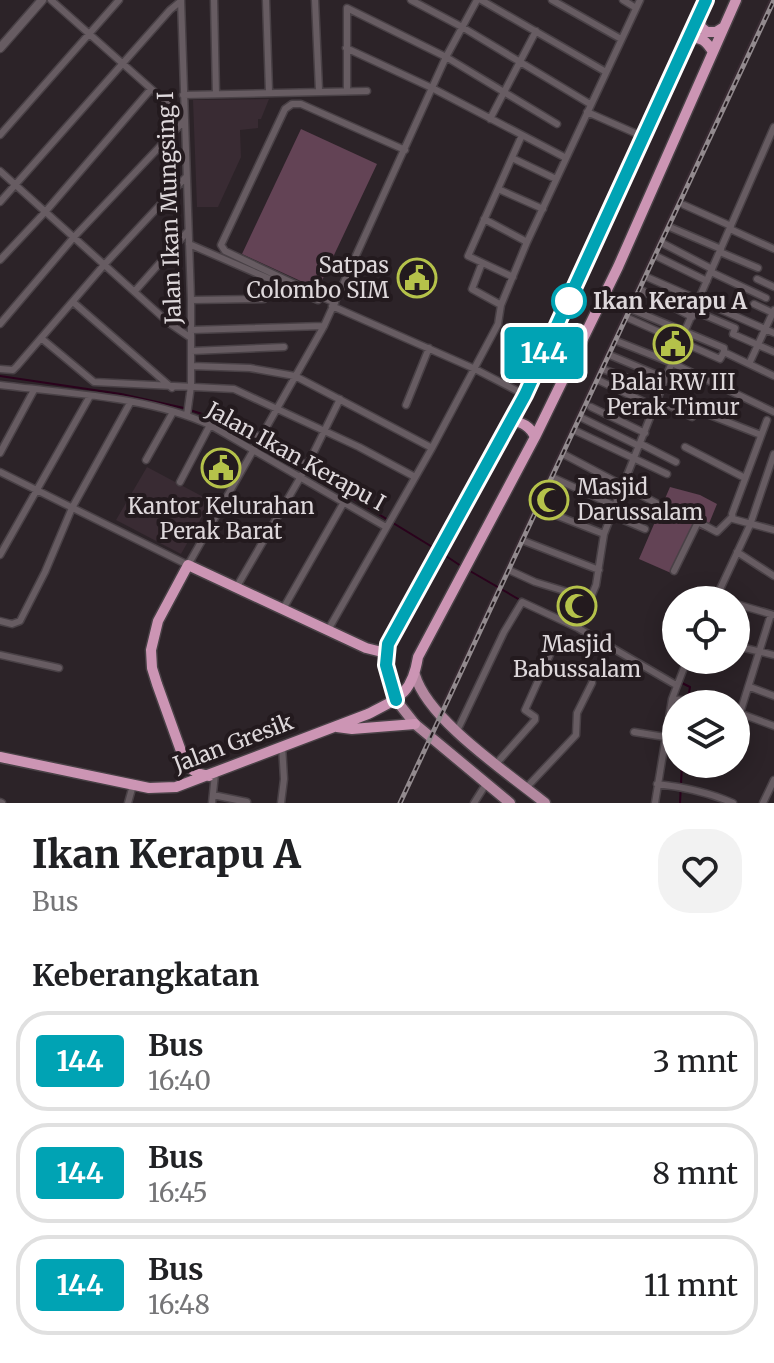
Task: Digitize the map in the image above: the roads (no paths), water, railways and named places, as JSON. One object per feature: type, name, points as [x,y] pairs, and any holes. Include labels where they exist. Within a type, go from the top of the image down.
[{"type":"highway","points":[[396,700],[386,665],[388,644],[525,395],[706,0]]},
{"type":"highway","name":"Jalan Gresik","points":[[0,757],[155,789],[176,787],[337,727],[396,700],[407,691],[415,675],[418,657],[535,437],[618,267],[736,0]]},
{"type":"highway","points":[[699,16],[701,27],[707,32],[716,32],[724,27]]},
{"type":"highway","points":[[688,39],[705,40],[713,52]]},
{"type":"highway","points":[[511,420],[525,424],[535,437]]},
{"type":"highway","points":[[176,787],[184,777],[186,765],[152,668],[151,650],[158,621],[188,565],[366,648],[386,653]]},
{"type":"highway","points":[[337,727],[352,729],[415,724]]},
{"type":"highway","points":[[186,765],[197,773],[212,775]]},
{"type":"main road","points":[[415,675],[421,693],[429,704],[545,803]]},
{"type":"main road","points":[[396,700],[415,724],[510,803]]},
{"type":"street","points":[[0,48],[42,0]]},
{"type":"street","points":[[0,324],[74,237],[184,120],[51,0]]},
{"type":"street","points":[[0,135],[119,0]]},
{"type":"street","points":[[214,0],[216,94]]},
{"type":"street","points":[[266,0],[269,91]]},
{"type":"street","points":[[315,0],[319,90]]},
{"type":"street","points":[[411,0],[520,62],[588,108],[644,137]]},
{"type":"street","points":[[0,472],[188,565],[324,326],[446,57],[479,0],[606,72]]},
{"type":"street","points":[[552,0],[621,39]]},
{"type":"street","points":[[623,0],[636,8]]},
{"type":"street","name":"Jalan Ikan Kerapu I","points":[[0,385],[188,413],[303,471],[344,502],[388,524],[498,324],[501,305],[527,242],[640,0]]},
{"type":"street","points":[[0,202],[181,1]]},
{"type":"street","name":"Jalan Ikan Mungsing I","points":[[181,1],[191,300],[188,413]]},
{"type":"street","points":[[347,91],[346,10],[350,9],[446,57],[557,124]]},
{"type":"street","points":[[490,119],[536,31]]},
{"type":"street","points":[[346,48],[432,88],[566,158]]},
{"type":"street","points":[[0,260],[151,89]]},
{"type":"street","points":[[183,95],[367,91]]},
{"type":"street","points":[[405,150],[301,104],[292,104],[285,109],[221,245],[225,251],[334,305],[525,395]]},
{"type":"street","points":[[578,628],[591,599],[604,534],[680,342],[774,127]]},
{"type":"street","points":[[513,277],[468,256],[522,135]]},
{"type":"street","points":[[512,158],[556,179]]},
{"type":"street","points":[[0,171],[169,323],[191,334],[324,326]]},
{"type":"street","points":[[0,369],[13,370],[186,177]]},
{"type":"street","points":[[498,189],[543,209]]},
{"type":"street","points":[[684,205],[773,249]]},
{"type":"street","points":[[484,219],[527,242]]},
{"type":"street","points":[[672,228],[758,268]]},
{"type":"street","points":[[135,291],[188,231]]},
{"type":"street","points":[[189,244],[334,305]]},
{"type":"street","points":[[664,244],[766,298]]},
{"type":"street","points":[[658,257],[707,281]]},
{"type":"street","points":[[482,263],[472,289],[501,305]]},
{"type":"street","points":[[649,278],[774,333]]},
{"type":"street","points":[[757,279],[774,287]]},
{"type":"street","points":[[191,300],[264,299],[270,280]]},
{"type":"street","points":[[643,291],[693,314],[735,328],[733,334],[774,352]]},
{"type":"street","points":[[73,302],[172,388]]},
{"type":"street","points":[[749,364],[773,312],[754,304]]},
{"type":"street","points":[[633,310],[686,331],[723,353],[774,376]]},
{"type":"street","points":[[630,319],[680,342],[723,353]]},
{"type":"street","points":[[41,338],[94,382],[234,389],[359,447],[415,477]]},
{"type":"street","points":[[619,342],[672,363],[774,412]]},
{"type":"street","points":[[191,351],[284,347]]},
{"type":"street","points":[[406,405],[429,348]]},
{"type":"street","points":[[612,356],[681,385]]},
{"type":"street","points":[[191,366],[250,368],[295,376],[432,448]]},
{"type":"street","points":[[605,370],[662,390]]},
{"type":"street","points":[[600,381],[692,417]]},
{"type":"street","points":[[0,453],[34,390]]},
{"type":"street","points":[[0,555],[90,396]]},
{"type":"street","points":[[236,588],[340,399]]},
{"type":"street","points":[[0,621],[12,624],[20,621],[72,508],[130,403]]},
{"type":"street","points":[[591,407],[645,433]]},
{"type":"street","points":[[146,460],[173,412]]},
{"type":"street","points":[[702,412],[761,435]]},
{"type":"street","points":[[180,482],[214,415],[260,439],[303,471],[336,483]]},
{"type":"street","points":[[582,418],[676,462]]},
{"type":"street","points":[[677,511],[717,532],[732,517],[767,420]]},
{"type":"street","points":[[576,431],[667,474]]},
{"type":"street","points":[[685,447],[745,478]]},
{"type":"street","points":[[723,586],[750,525],[774,454]]},
{"type":"street","points":[[565,455],[656,503]]},
{"type":"street","points":[[554,478],[615,506]]},
{"type":"street","points":[[765,478],[774,481]]},
{"type":"street","points":[[283,609],[344,502]]},
{"type":"street","points":[[540,509],[604,534]]},
{"type":"street","points":[[612,515],[645,529]]},
{"type":"street","points":[[732,517],[774,530]]},
{"type":"street","points":[[674,571],[698,522]]},
{"type":"street","points":[[328,630],[388,524]]},
{"type":"street","points":[[524,541],[599,570]]},
{"type":"street","points":[[737,552],[774,576]]},
{"type":"street","points":[[511,571],[535,582],[591,599]]},
{"type":"street","points":[[457,731],[504,632],[523,602],[678,682]]},
{"type":"street","points":[[749,690],[773,615],[750,608]]},
{"type":"street","points":[[496,764],[535,720],[525,710],[557,639]]},
{"type":"street","points":[[750,650],[774,655]]},
{"type":"street","points":[[0,655],[59,668]]},
{"type":"street","points":[[677,690],[681,674]]},
{"type":"street","points":[[526,788],[576,735],[577,713],[592,683]]},
{"type":"street","points":[[750,687],[774,696]]},
{"type":"street","points":[[750,717],[774,726]]},
{"type":"street","points":[[634,732],[662,737]]},
{"type":"street","points":[[281,803],[284,779],[282,745]]},
{"type":"street","points":[[655,803],[662,755]]},
{"type":"street","points":[[212,775],[213,799],[247,802]]},
{"type":"street","points":[[474,803],[486,784]]},
{"type":"street","points":[[657,784],[683,787],[733,803]]},
{"type":"street","points":[[128,803],[133,785]]},
{"type":"street","points":[[763,803],[773,785]]},
{"type":"waterway","points":[[0,376],[121,394],[184,408]]},
{"type":"waterway","points":[[190,410],[211,417]]},
{"type":"waterway","points":[[249,435],[434,548]]},
{"type":"waterway","points":[[443,554],[461,566]]},
{"type":"waterway","points":[[470,571],[520,600]]},
{"type":"waterway","points":[[682,683],[690,687],[689,690]]},
{"type":"waterway","points":[[680,803],[681,778]]},
{"type":"railway","points":[[400,803],[774,0]]},
{"type":"place","name":"Satpas Colombo SIM","points":[[417,278]]},
{"type":"place","name":"Ikan Kerapu A","points":[[569,301]]},
{"type":"place","name":"Balai RW III Perak Timur","points":[[673,344]]},
{"type":"place","name":"Kantor Kelurahan Perak Barat","points":[[221,468]]},
{"type":"place","name":"Masjid Darussalam","points":[[549,500]]},
{"type":"place","name":"Masjid Babussalam","points":[[577,606]]}]
